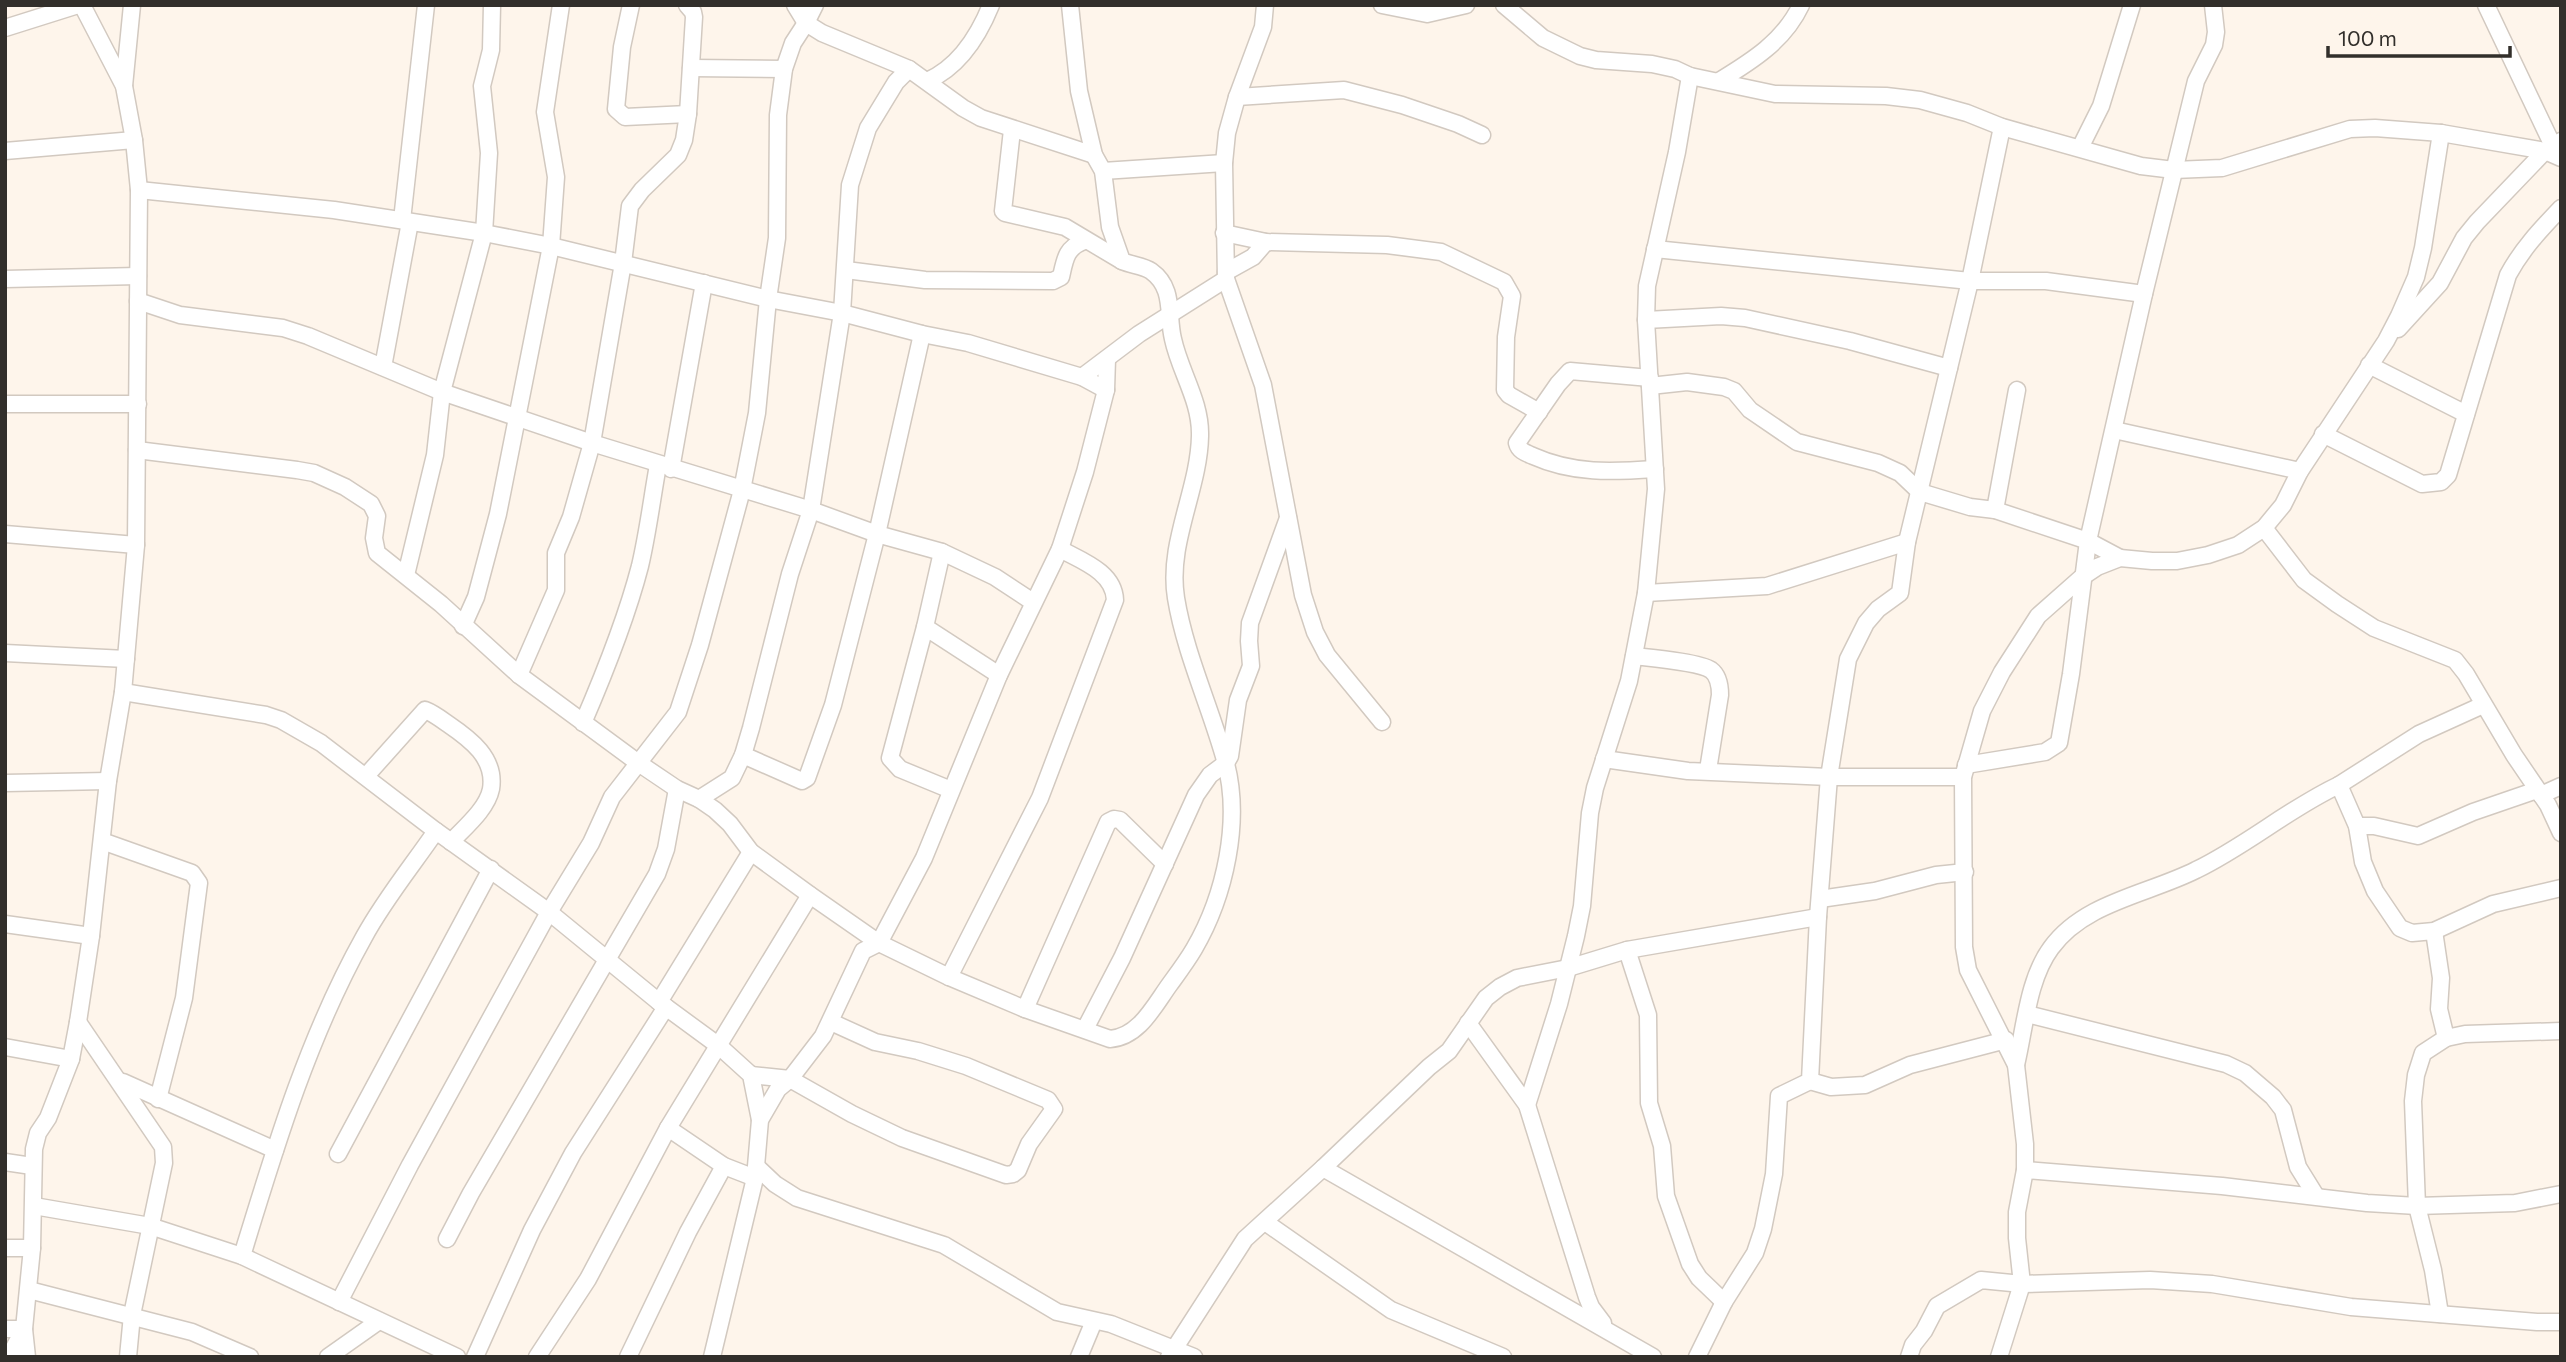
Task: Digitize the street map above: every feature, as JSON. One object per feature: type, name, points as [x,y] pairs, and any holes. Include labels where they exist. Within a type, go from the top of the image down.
[{"type":"street","points":[[5,28],[80,5],[124,86]]},
{"type":"street","points":[[27,1357],[24,1329],[32,1248],[33,1166],[38,1133],[48,1118],[71,1059],[78,1022],[91,936],[108,781],[123,692],[136,545],[139,190],[134,140],[124,86],[132,5]]},
{"type":"street","points":[[383,367],[406,221],[426,5]]},
{"type":"street","points":[[406,575],[435,454],[442,391],[484,233],[489,153],[482,86],[491,50],[492,5]]},
{"type":"street","points":[[463,626],[476,597],[485,566],[551,246],[556,177],[545,112],[561,5]]},
{"type":"street","points":[[631,5],[622,47],[616,109],[625,117],[688,114]]},
{"type":"street","points":[[519,675],[556,590],[556,553],[571,517],[592,443],[631,206],[642,190],[678,155],[684,140],[694,17],[687,5]]},
{"type":"street","points":[[794,5],[806,23],[822,33],[909,69],[962,108],[1012,130],[1094,155]]},
{"type":"street","points":[[339,1302],[410,1165],[549,912],[591,843],[612,797],[678,712],[700,645],[742,490],[757,413],[777,238],[778,115],[784,69],[793,43],[815,5]]},
{"type":"street","points":[[927,81],[944,73],[959,60],[991,5]]},
{"type":"street","points":[[1070,5],[1079,91],[1094,155],[1102,171],[1110,227],[1122,261]]},
{"type":"street","points":[[1265,5],[1260,36],[1237,97],[1227,133],[1224,163],[1226,275],[1263,384],[1303,595],[1315,632],[1328,655],[1382,722]]},
{"type":"street","points":[[1382,5],[1427,14],[1466,5]]},
{"type":"street","points":[[1719,80],[1759,57],[1780,37],[1796,17],[1801,5]]},
{"type":"street","points":[[2080,148],[2101,106],[2132,5]]},
{"type":"street","points":[[1604,759],[1673,770],[1829,777],[1964,771],[2045,752],[2059,743],[2088,541],[2196,81],[2214,45],[2216,32],[2213,5]]},
{"type":"street","points":[[2486,5],[2555,149]]},
{"type":"street","points":[[1508,6],[1544,38],[1580,56],[1596,60],[1652,64],[1675,69],[1690,76],[1776,93],[1886,96],[1920,100],[1967,113],[2002,127],[2141,166],[2174,170],[2222,168],[2350,129],[2441,133],[2555,149]]},
{"type":"street","points":[[691,68],[784,69]]},
{"type":"street","points":[[699,799],[732,778],[743,755],[790,574],[811,510],[842,313],[850,185],[859,152],[880,106],[896,82],[909,69]]},
{"type":"street","points":[[1527,1105],[1568,968],[1582,906],[1590,813],[1629,681],[1646,593],[1655,512],[1646,320],[1647,286],[1677,152],[1690,76]]},
{"type":"street","points":[[1237,97],[1344,90],[1402,105],[1482,135]]},
{"type":"street","points":[[1810,1081],[1818,917],[1829,777],[1848,659],[1866,623],[1878,609],[1900,593],[1907,541],[1970,281],[2002,127]]},
{"type":"street","points":[[137,450],[314,473],[345,487],[371,504],[377,516],[374,538],[377,553],[406,575],[519,675],[637,762],[677,789],[699,799],[730,824],[751,852],[810,895],[879,943],[949,977],[1025,1009],[1110,1039],[1121,1038],[1133,1031],[1146,1017],[1194,949],[1222,880],[1229,849],[1233,818],[1226,763],[1192,660],[1176,596],[1175,558],[1200,435],[1196,404],[1172,336],[1172,314],[1162,282],[1149,270],[1122,261],[1065,228],[1003,211],[1012,130]]},
{"type":"street","points":[[2386,341],[2416,277],[2441,133]]},
{"type":"street","points":[[5,151],[134,140]]},
{"type":"street","points":[[1655,469],[1574,470],[1552,464],[1521,450],[1517,443],[1558,384],[1574,370],[1650,382],[1687,382],[1724,387],[1734,391],[1751,410],[1797,442],[1878,463],[1900,473],[1920,492],[1970,507],[1995,510],[2088,541],[2120,558],[2152,562],[2177,561],[2238,545],[2264,528],[2283,505],[2300,471],[2369,365],[2386,341],[2440,283],[2464,237],[2555,149]]},
{"type":"street","points":[[1102,171],[1224,163]]},
{"type":"street","points":[[139,190],[334,210],[551,246],[1006,353],[1082,377],[1105,390]]},
{"type":"street","points":[[2323,434],[2422,484],[2441,482],[2448,475],[2508,275],[2530,240],[2561,208]]},
{"type":"street","points":[[1224,233],[1266,242],[1387,245],[1441,252],[1504,282],[1512,296],[1506,337],[1505,390],[1509,396],[1539,412]]},
{"type":"street","points":[[846,270],[925,279],[1054,281],[1061,277],[1066,253],[1084,241]]},
{"type":"street","points":[[1082,377],[1139,334],[1253,257],[1266,242]]},
{"type":"street","points":[[1655,249],[1970,281],[2046,281],[2144,294]]},
{"type":"street","points":[[5,279],[138,276]]},
{"type":"street","points":[[583,723],[609,662],[633,588],[664,467],[704,284]]},
{"type":"street","points":[[138,301],[180,316],[283,328],[309,336],[442,391],[592,443],[811,510],[877,534],[942,552],[995,578],[1033,602]]},
{"type":"street","points":[[1646,320],[1721,316],[1745,318],[1850,341],[1950,368]]},
{"type":"street","points":[[743,755],[802,781],[807,778],[833,705],[877,534],[922,334]]},
{"type":"street","points":[[760,1120],[778,1089],[813,1051],[831,1022],[863,951],[879,943],[924,858],[999,675],[1060,549],[1085,472],[1105,390],[1107,359]]},
{"type":"street","points":[[2369,365],[2466,414]]},
{"type":"street","points":[[1995,510],[2017,390]]},
{"type":"street","points":[[5,404],[138,404]]},
{"type":"street","points":[[2114,430],[2300,471]]},
{"type":"street","points":[[1900,473],[1927,465]]},
{"type":"street","points":[[1085,1029],[1122,958],[1196,795],[1210,775],[1226,763],[1233,747],[1238,700],[1251,666],[1251,623],[1288,518]]},
{"type":"street","points":[[2264,528],[2304,580],[2337,604],[2374,628],[2455,660],[2553,815],[2561,832]]},
{"type":"street","points":[[5,534],[136,545]]},
{"type":"street","points":[[1646,593],[1767,586],[1907,541]]},
{"type":"street","points":[[949,977],[1040,798],[1115,600],[1110,581],[1098,570],[1060,549]]},
{"type":"street","points":[[942,552],[890,758],[900,769],[951,790]]},
{"type":"street","points":[[1999,1357],[2022,1284],[2017,1212],[2025,1170],[2025,1144],[2016,1065],[2006,1040],[1968,970],[1964,947],[1964,771],[1982,711],[2025,633],[2038,616],[2082,577],[2120,558]]},
{"type":"street","points":[[925,627],[999,675]]},
{"type":"street","points":[[5,653],[126,659]]},
{"type":"street","points":[[1634,656],[1703,666],[1715,673],[1720,695],[1708,770]]},
{"type":"street","points":[[123,692],[266,715],[281,720],[321,743],[436,831],[549,912],[606,960],[719,1046],[751,1075],[790,1079],[902,1138],[1006,1175],[1018,1170],[1029,1144],[1054,1109],[1048,1100],[967,1066],[918,1051],[874,1042],[831,1022]]},
{"type":"street","points":[[2016,1065],[2039,966],[2053,945],[2073,926],[2104,907],[2196,870],[2419,734],[2483,705]]},
{"type":"street","points":[[366,776],[425,710],[472,741],[481,751],[489,768],[491,790],[475,816],[451,842]]},
{"type":"street","points":[[5,783],[108,781]]},
{"type":"street","points":[[2339,785],[2357,825],[2363,862],[2375,891],[2400,928],[2412,933],[2434,931],[2493,904],[2561,888]]},
{"type":"street","points":[[2357,825],[2418,836],[2473,812],[2561,786]]},
{"type":"street","points":[[447,1239],[657,874],[666,849],[677,789]]},
{"type":"street","points":[[1025,1009],[1108,822],[1120,820],[1165,864]]},
{"type":"street","points":[[243,1256],[275,1150],[319,1030],[365,934],[436,831]]},
{"type":"street","points":[[102,841],[192,873],[200,883],[184,998],[158,1099]]},
{"type":"street","points":[[475,1357],[532,1230],[573,1153],[751,852]]},
{"type":"street","points":[[338,1154],[491,869]]},
{"type":"street","points":[[1820,899],[1875,891],[1936,875],[1965,872]]},
{"type":"street","points":[[537,1357],[587,1279],[668,1128],[810,895]]},
{"type":"street","points":[[1171,1354],[1234,1254],[1254,1230],[1429,1066],[1450,1051],[1486,998],[1500,987],[1517,978],[1568,968],[1627,950],[1818,917]]},
{"type":"street","points":[[5,924],[91,936]]},
{"type":"street","points":[[2434,931],[2441,978],[2439,1009],[2446,1038]]},
{"type":"street","points":[[1627,950],[1648,1015],[1649,1103],[1662,1146],[1667,1196],[1690,1264],[1699,1278],[1724,1302]]},
{"type":"street","points":[[2027,1014],[2226,1063],[2245,1073],[2264,1087],[2283,1111],[2298,1167],[2316,1196]]},
{"type":"street","points":[[78,1022],[121,1081],[163,1147],[164,1163],[132,1315],[128,1357]]},
{"type":"street","points":[[1468,1023],[1527,1105],[1587,1297],[1609,1331]]},
{"type":"street","points":[[2440,1314],[2433,1270],[2417,1206],[2413,1101],[2416,1075],[2423,1053],[2446,1038],[2465,1034],[2561,1031]]},
{"type":"street","points":[[1698,1357],[1724,1302],[1755,1253],[1763,1229],[1774,1174],[1779,1097],[1810,1081],[1831,1087],[1865,1085],[1910,1065],[2006,1040]]},
{"type":"street","points":[[5,1047],[71,1059]]},
{"type":"street","points":[[1450,1051],[1485,1047]]},
{"type":"street","points":[[718,1355],[756,1173],[760,1120],[751,1075]]},
{"type":"street","points":[[121,1081],[275,1150]]},
{"type":"street","points":[[668,1128],[724,1166],[756,1173],[797,1198],[944,1245],[1057,1312],[1111,1324],[1171,1354],[1194,1357]]},
{"type":"street","points":[[5,1162],[33,1166]]},
{"type":"street","points":[[628,1357],[724,1166]]},
{"type":"street","points":[[1323,1168],[1653,1357]]},
{"type":"street","points":[[2025,1170],[2417,1206],[2515,1203],[2561,1194]]},
{"type":"street","points":[[33,1206],[150,1226],[243,1256],[457,1357]]},
{"type":"street","points":[[1265,1222],[1391,1310],[1503,1357]]},
{"type":"street","points":[[5,1248],[32,1248]]},
{"type":"street","points":[[1909,1357],[1913,1345],[1924,1331],[1934,1310],[1980,1280],[2022,1284],[2150,1280],[2212,1284],[2351,1307],[2561,1322]]},
{"type":"street","points":[[29,1290],[192,1332],[250,1357]]},
{"type":"street","points":[[328,1357],[379,1321]]},
{"type":"street","points":[[1079,1357],[1094,1321]]},
{"type":"street","points":[[5,1329],[24,1329]]},
{"type":"street","points":[[9,1357],[24,1329]]}]
